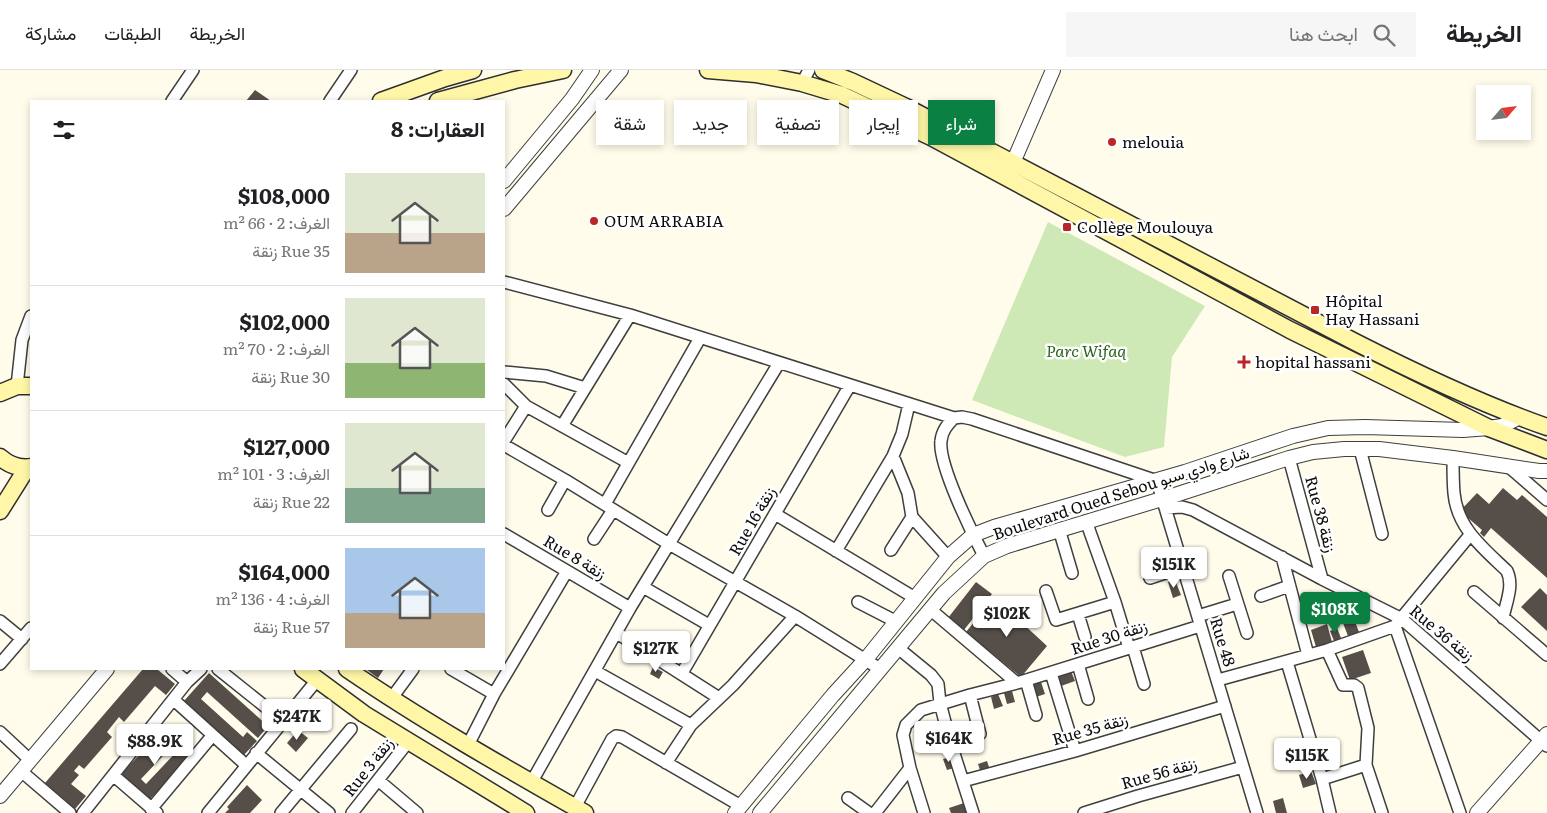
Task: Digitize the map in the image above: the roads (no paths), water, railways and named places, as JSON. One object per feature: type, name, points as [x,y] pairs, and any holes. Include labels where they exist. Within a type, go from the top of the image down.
[{"type":"main road","points":[[384,100],[473,70]]},
{"type":"main road","points":[[442,100],[515,80],[563,70]]},
{"type":"main road","points":[[708,70],[805,77],[931,137],[1010,170],[1244,284],[1427,378],[1547,427]]},
{"type":"main road","points":[[823,70],[906,107],[1010,170],[1235,300],[1307,338],[1489,428],[1547,450]]},
{"type":"main road","points":[[1235,300],[1244,284]]},
{"type":"main road","points":[[1307,338],[1314,321]]},
{"type":"main road","points":[[0,511],[29,468],[18,467],[1,460]]},
{"type":"main road","points":[[304,670],[364,714],[520,811]]},
{"type":"main road","points":[[348,670],[391,700],[580,810]]},
{"type":"street","points":[[173,100],[193,70]]},
{"type":"street","points":[[331,100],[351,70]]},
{"type":"street","points":[[505,180],[572,99],[592,70]]},
{"type":"street","points":[[505,208],[621,70]]},
{"type":"street","points":[[1010,170],[1053,70]]},
{"type":"street","points":[[505,282],[630,316],[954,418],[972,419],[1157,481]]},
{"type":"street","points":[[562,426],[630,316]]},
{"type":"street","points":[[10,389],[22,340],[30,319]]},
{"type":"street","points":[[594,539],[627,462],[700,338]]},
{"type":"street","points":[[531,783],[630,608],[779,363]]},
{"type":"street","points":[[505,372],[546,376],[585,388]]},
{"type":"street","points":[[505,385],[526,406],[627,462]]},
{"type":"street","name":"Rue 16 زنقة","points":[[682,673],[850,385]]},
{"type":"street","points":[[836,551],[893,456],[902,434],[909,404]]},
{"type":"street","points":[[505,439],[526,406]]},
{"type":"street","name":"Boulevard Oued Sebou شارع وادي سبو","points":[[738,809],[833,695],[866,659],[948,557],[973,535],[994,527],[1157,481],[1293,436],[1328,428],[1365,427],[1463,430],[1502,426],[1520,417]]},
{"type":"street","points":[[954,418],[943,431],[941,442],[942,455],[956,496],[984,556]]},
{"type":"street","points":[[505,446],[669,544],[795,616],[880,669]]},
{"type":"street","name":"Boulevard Oued Sebou شارع وادي سبو","points":[[762,813],[944,593],[984,556],[1007,546],[1059,529],[1163,503],[1289,458],[1313,452],[1344,449],[1379,450],[1547,471]]},
{"type":"street","points":[[1360,449],[1382,534]]},
{"type":"street","points":[[893,456],[903,476],[912,517],[948,557]]},
{"type":"street","name":"Rue 38 زنقة","points":[[1289,458],[1322,579]]},
{"type":"street","points":[[1453,458],[1454,493],[1457,511],[1464,527],[1470,536],[1507,571],[1510,577],[1511,585],[1503,618]]},
{"type":"street","points":[[1508,466],[1547,500]]},
{"type":"street","points":[[548,510],[565,480]]},
{"type":"street","name":"Rue 48","points":[[1157,481],[1257,813]]},
{"type":"street","name":"Rue 36 زنقة","points":[[1163,503],[1193,510],[1398,622],[1545,740]]},
{"type":"street","points":[[775,514],[915,598]]},
{"type":"street","points":[[890,550],[912,517]]},
{"type":"street","points":[[1086,522],[1144,684]]},
{"type":"street","points":[[1059,529],[1072,573]]},
{"type":"street","name":"Rue 8 زنقة","points":[[505,536],[630,608]]},
{"type":"street","points":[[1218,680],[1327,650],[1398,622],[1470,536]]},
{"type":"street","points":[[1282,557],[1308,655]]},
{"type":"street","points":[[1150,578],[1183,567]]},
{"type":"street","points":[[468,745],[494,694],[567,571]]},
{"type":"street","points":[[1229,576],[1246,634]]},
{"type":"street","points":[[1261,596],[1290,586]]},
{"type":"street","points":[[644,587],[709,625]]},
{"type":"street","points":[[1046,592],[1056,620],[1115,602]]},
{"type":"street","points":[[1474,592],[1547,654]]},
{"type":"street","points":[[858,602],[895,621]]},
{"type":"street","name":"Rue 30 زنقة","points":[[924,813],[910,768],[903,734],[906,724],[921,710],[940,703],[1022,682],[1131,647],[1237,604]]},
{"type":"street","points":[[931,610],[1022,682],[1036,714]]},
{"type":"street","points":[[1078,614],[1085,637]]},
{"type":"street","points":[[666,762],[691,725],[733,685],[795,616]]},
{"type":"street","points":[[0,621],[22,639]]},
{"type":"street","points":[[1398,622],[1460,813]]},
{"type":"street","points":[[0,664],[30,629]]},
{"type":"street","points":[[617,634],[720,698]]},
{"type":"street","points":[[898,648],[935,679],[940,690],[940,703],[950,740],[973,813]]},
{"type":"street","points":[[1327,650],[1342,685],[1356,686],[1358,688],[1368,728],[1366,766],[1382,813]]},
{"type":"street","points":[[1287,662],[1322,779],[1330,813]]},
{"type":"street","points":[[1078,664],[1088,699]]},
{"type":"street","points":[[0,796],[104,670]]},
{"type":"street","points":[[173,670],[188,682]]},
{"type":"street","points":[[83,813],[188,682],[200,670]]},
{"type":"street","points":[[219,670],[283,721]]},
{"type":"street","points":[[391,700],[412,670]]},
{"type":"street","points":[[453,670],[494,694]]},
{"type":"street","points":[[595,671],[691,725]]},
{"type":"street","points":[[1051,673],[1075,751]]},
{"type":"street","points":[[208,813],[256,752],[317,680]]},
{"type":"street","points":[[970,695],[980,734]]},
{"type":"street","points":[[174,700],[246,765]]},
{"type":"street","name":"Rue 35 زنقة","points":[[963,781],[1075,751],[1225,706]]},
{"type":"street","points":[[281,813],[352,729]]},
{"type":"street","points":[[0,732],[30,760]]},
{"type":"street","points":[[113,775],[154,811],[212,736]]},
{"type":"street","points":[[580,810],[612,739],[616,736],[622,737],[666,762],[738,809]]},
{"type":"street","points":[[1477,813],[1545,740]]},
{"type":"street","name":"Rue 3 زنقة","points":[[352,813],[408,742]]},
{"type":"street","points":[[256,752],[329,813]]},
{"type":"street","points":[[1322,779],[1366,766]]},
{"type":"street","name":"Rue 56 زنقة","points":[[1084,813],[1243,767]]},
{"type":"street","points":[[875,813],[910,768]]},
{"type":"street","points":[[20,771],[70,813]]},
{"type":"street","points":[[378,780],[417,813]]},
{"type":"street","points":[[848,798],[869,813]]},
{"type":"place","name":"melouia","points":[[1112,142]]},
{"type":"place","name":"OUM ARRABIA","points":[[594,221]]},
{"type":"place","name":"Collège Moulouya","points":[[1067,227]]},
{"type":"place","name":"Hôpital Hay Hassani","points":[[1315,310]]},
{"type":"place","name":"hopital hassani","points":[[1244,362]]},
{"type":"park label","name":"Parc Wifaq","points":[[1086,351]]}]
